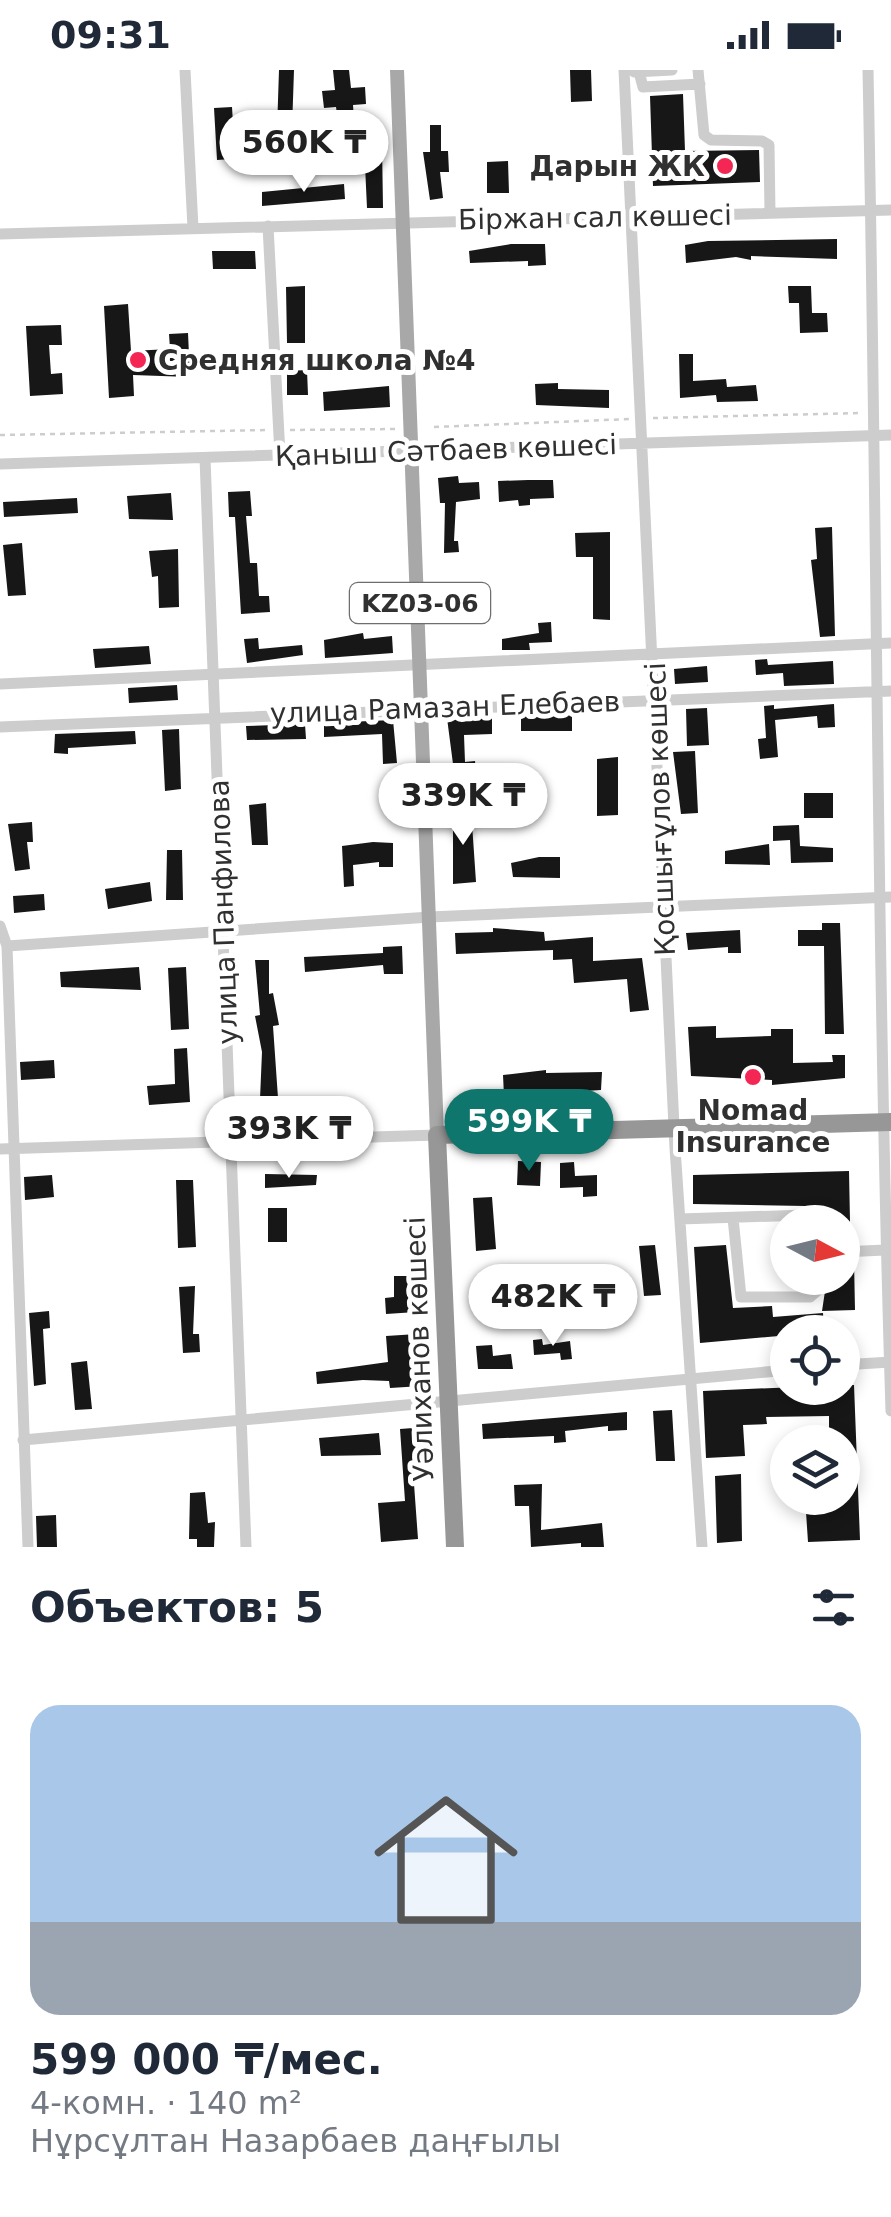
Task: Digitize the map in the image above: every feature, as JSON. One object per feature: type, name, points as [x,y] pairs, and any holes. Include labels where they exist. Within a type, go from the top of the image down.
[{"type":"highway","points":[[438,1136],[886,1122]]},
{"type":"highway","name":"Уәлиханов көшесі","points":[[438,1136],[456,1547]]},
{"type":"main road","name":"Уәлиханов көшесі","points":[[397,70],[415,451],[438,1136]]},
{"type":"street","points":[[185,70],[194,228]]},
{"type":"street","points":[[624,71],[672,70]]},
{"type":"street","points":[[698,70],[704,135],[711,140],[762,140],[768,145],[770,213]]},
{"type":"street","points":[[868,70],[885,691],[885,1250],[891,1411]]},
{"type":"street","name":"Қосшығұлов көшесі","points":[[624,71],[674,1127],[702,1547]]},
{"type":"street","points":[[639,72],[643,86],[700,84]]},
{"type":"street","name":"Біржан сал көшесі","points":[[0,234],[891,210]]},
{"type":"street","points":[[268,226],[280,455]]},
{"type":"street","name":"Қаныш Сәтбаев көшесі","points":[[0,464],[891,435]]},
{"type":"street","name":"улица Панфилова","points":[[204,458],[246,1547]]},
{"type":"street","name":"улица Рамазан Елебаев","points":[[0,682],[213,676],[884,643]]},
{"type":"street","points":[[0,682],[0,695]]},
{"type":"street","name":"улица Рамазан Елебаев","points":[[0,727],[885,691]]},
{"type":"street","points":[[8,946],[430,917],[885,898]]},
{"type":"street","points":[[0,926],[8,946],[28,1547]]},
{"type":"street","points":[[0,1149],[438,1136]]},
{"type":"street","points":[[680,1219],[770,1216]]},
{"type":"street","points":[[733,1218],[742,1297],[812,1295]]},
{"type":"street","points":[[860,1251],[885,1250]]},
{"type":"street","points":[[860,1364],[890,1362]]},
{"type":"street","points":[[23,1440],[770,1371]]},
{"type":"path","points":[[434,427],[876,413]]},
{"type":"path","points":[[0,435],[398,430]]},
{"type":"building","points":[[279,70],[294,70],[292,129],[277,130]]},
{"type":"building","points":[[333,70],[349,70],[351,88],[365,87],[366,104],[353,105],[354,119],[338,121],[336,107],[324,108],[322,91],[335,90]]},
{"type":"building","points":[[570,70],[591,70],[592,101],[571,102]]},
{"type":"building","points":[[683,94],[685,151],[759,150],[760,182],[653,186],[650,96]]},
{"type":"building","points":[[232,107],[233,123],[228,123],[232,159],[217,160],[214,108]]},
{"type":"building","points":[[430,125],[441,125],[441,151],[448,151],[449,172],[440,172],[443,198],[430,200],[423,152],[430,152]]},
{"type":"building","points":[[382,143],[383,208],[367,208],[364,144]]},
{"type":"building","points":[[508,161],[509,193],[487,193],[487,162]]},
{"type":"building","points":[[344,184],[345,199],[262,206],[262,192]]},
{"type":"building","points":[[837,239],[837,259],[751,256],[751,260],[736,257],[686,263],[685,245],[708,241]]},
{"type":"building","points":[[511,244],[545,244],[546,265],[528,266],[528,261],[470,263],[469,251]]},
{"type":"building","points":[[212,251],[255,251],[256,269],[213,269]]},
{"type":"building","points":[[305,286],[305,343],[287,343],[286,287]]},
{"type":"building","points":[[788,286],[811,286],[812,313],[827,313],[828,332],[800,333],[799,303],[789,303]]},
{"type":"building","points":[[128,304],[131,351],[170,349],[169,334],[188,333],[190,377],[133,375],[134,396],[109,398],[104,306]]},
{"type":"building","points":[[61,325],[62,345],[49,345],[51,374],[62,373],[63,394],[30,396],[26,326]]},
{"type":"building","points":[[679,354],[693,354],[693,381],[726,379],[727,387],[756,385],[758,401],[717,402],[716,395],[680,398]]},
{"type":"building","points":[[307,370],[308,395],[287,395],[287,371]]},
{"type":"building","points":[[558,383],[558,389],[609,390],[609,408],[536,405],[535,384]]},
{"type":"building","points":[[389,386],[390,407],[324,411],[323,392]]},
{"type":"building","points":[[458,476],[459,483],[479,482],[480,499],[456,502],[454,541],[458,541],[459,552],[444,553],[445,503],[440,503],[438,478]]},
{"type":"building","points":[[553,480],[554,498],[530,499],[530,505],[519,506],[518,500],[499,502],[498,481]]},
{"type":"building","points":[[250,491],[252,516],[246,516],[250,563],[257,563],[259,596],[269,596],[270,612],[241,614],[235,517],[229,517],[228,492]]},
{"type":"building","points":[[171,493],[173,520],[129,519],[127,496]]},
{"type":"building","points":[[77,498],[78,513],[4,517],[3,502]]},
{"type":"building","points":[[832,527],[835,636],[820,637],[811,560],[817,559],[815,528]]},
{"type":"building","points":[[610,532],[610,620],[593,619],[593,557],[576,557],[575,533]]},
{"type":"building","points":[[22,543],[26,595],[8,596],[3,545]]},
{"type":"building","points":[[178,549],[179,607],[159,608],[158,576],[152,577],[149,551]]},
{"type":"building","points":[[551,622],[552,642],[529,643],[530,650],[502,650],[502,639],[539,633],[538,623]]},
{"type":"building","points":[[363,633],[364,639],[392,636],[393,653],[325,658],[324,640]]},
{"type":"building","points":[[258,638],[259,649],[302,645],[303,655],[247,663],[244,639]]},
{"type":"building","points":[[149,646],[151,664],[95,668],[93,649]]},
{"type":"building","points":[[767,659],[768,665],[833,661],[834,684],[784,686],[783,673],[756,675],[755,660]]},
{"type":"building","points":[[707,666],[708,682],[675,684],[674,669]]},
{"type":"building","points":[[177,685],[178,700],[129,703],[128,688]]},
{"type":"building","points":[[834,704],[835,727],[818,728],[817,716],[775,720],[778,757],[760,759],[758,739],[766,738],[764,706],[774,705],[774,709]]},
{"type":"building","points":[[707,708],[709,745],[687,746],[686,709]]},
{"type":"building","points":[[572,713],[572,731],[521,731],[521,715]]},
{"type":"building","points":[[492,716],[492,734],[464,735],[465,762],[475,761],[477,785],[456,787],[447,718]]},
{"type":"building","points":[[393,720],[397,763],[383,764],[382,734],[324,737],[324,723]]},
{"type":"building","points":[[305,724],[306,739],[247,740],[246,726]]},
{"type":"building","points":[[179,729],[181,789],[165,791],[162,730]]},
{"type":"building","points":[[135,731],[136,744],[68,748],[68,754],[54,753],[55,734]]},
{"type":"building","points":[[695,751],[698,813],[681,814],[673,752]]},
{"type":"building","points":[[618,757],[618,815],[597,816],[597,759]]},
{"type":"building","points":[[804,793],[833,793],[833,818],[804,818]]},
{"type":"building","points":[[266,803],[268,845],[252,845],[249,805]]},
{"type":"building","points":[[471,809],[476,882],[453,884],[453,811]]},
{"type":"building","points":[[32,822],[33,842],[27,842],[30,869],[15,871],[8,824]]},
{"type":"building","points":[[799,825],[800,846],[833,848],[833,862],[791,863],[790,840],[773,841],[773,826]]},
{"type":"building","points":[[393,843],[393,867],[379,867],[379,862],[353,865],[354,886],[344,887],[342,846]]},
{"type":"building","points":[[769,844],[770,865],[725,864],[725,851]]},
{"type":"building","points":[[167,850],[182,850],[183,900],[166,900]]},
{"type":"building","points":[[560,857],[560,878],[513,877],[511,863]]},
{"type":"building","points":[[150,882],[152,901],[108,909],[105,889]]},
{"type":"building","points":[[44,894],[45,910],[14,913],[13,896]]},
{"type":"building","points":[[822,923],[840,923],[844,1034],[825,1034],[824,946],[798,946],[798,930],[822,930]]},
{"type":"building","points":[[493,928],[544,932],[545,941],[593,937],[593,961],[642,958],[649,1010],[630,1012],[627,979],[574,983],[572,959],[553,960],[553,950],[456,954],[455,933],[493,932]]},
{"type":"building","points":[[740,930],[741,953],[728,953],[728,947],[688,950],[686,933]]},
{"type":"building","points":[[402,946],[403,974],[384,974],[383,965],[305,972],[304,957],[383,953],[383,947]]},
{"type":"building","points":[[255,960],[269,960],[269,994],[273,993],[279,1025],[273,1026],[278,1098],[260,1099],[262,1052],[255,1016],[260,1015]]},
{"type":"building","points":[[139,967],[141,990],[61,987],[60,972]]},
{"type":"building","points":[[186,967],[189,1029],[171,1030],[168,968]]},
{"type":"building","points":[[716,1026],[716,1038],[771,1036],[771,1029],[793,1029],[793,1063],[833,1062],[832,1055],[845,1055],[845,1078],[772,1085],[772,1080],[691,1076],[688,1027]]},
{"type":"building","points":[[187,1048],[190,1102],[149,1105],[147,1086],[175,1084],[174,1049]]},
{"type":"building","points":[[54,1060],[55,1078],[21,1080],[20,1062]]},
{"type":"building","points":[[546,1070],[602,1072],[601,1090],[504,1096],[503,1075]]},
{"type":"building","points":[[518,1161],[541,1162],[540,1186],[517,1185]]},
{"type":"building","points":[[574,1162],[575,1176],[597,1175],[597,1196],[583,1197],[583,1187],[560,1188],[560,1163]]},
{"type":"building","points":[[849,1171],[850,1205],[693,1204],[693,1175]]},
{"type":"building","points":[[265,1174],[317,1175],[316,1185],[265,1188]]},
{"type":"building","points":[[52,1175],[54,1197],[25,1200],[24,1177]]},
{"type":"building","points":[[176,1180],[193,1180],[196,1247],[178,1248]]},
{"type":"building","points":[[492,1197],[496,1249],[476,1251],[473,1198]]},
{"type":"building","points":[[268,1208],[287,1208],[287,1242],[268,1242]]},
{"type":"building","points":[[655,1245],[661,1295],[644,1296],[639,1246]]},
{"type":"building","points":[[726,1245],[733,1308],[772,1306],[770,1337],[700,1343],[694,1247]]},
{"type":"building","points":[[394,1276],[408,1276],[407,1296],[414,1295],[416,1312],[386,1314],[385,1298],[394,1297]]},
{"type":"building","points":[[195,1286],[193,1334],[199,1334],[200,1352],[183,1353],[179,1287]]},
{"type":"building","points":[[824,1295],[855,1295],[855,1310],[822,1311]]},
{"type":"building","points":[[49,1311],[50,1328],[43,1329],[46,1384],[34,1386],[29,1313]]},
{"type":"building","points":[[417,1334],[422,1386],[390,1388],[389,1381],[363,1380],[317,1384],[316,1372],[388,1362],[386,1336]]},
{"type":"building","points":[[542,1339],[543,1345],[570,1341],[572,1359],[561,1360],[560,1353],[534,1355],[533,1340]]},
{"type":"building","points":[[492,1345],[493,1356],[511,1354],[513,1369],[478,1369],[476,1346]]},
{"type":"building","points":[[87,1361],[92,1409],[75,1410],[71,1363]]},
{"type":"building","points":[[770,1388],[770,1405],[855,1405],[856,1425],[829,1425],[829,1416],[766,1417],[767,1424],[743,1425],[745,1456],[706,1458],[703,1391]]},
{"type":"building","points":[[672,1410],[675,1461],[656,1461],[653,1411]]},
{"type":"building","points":[[627,1412],[627,1430],[608,1431],[608,1426],[565,1431],[566,1442],[554,1443],[554,1436],[483,1439],[482,1424]]},
{"type":"building","points":[[413,1428],[419,1463],[419,1484],[414,1484],[418,1539],[381,1542],[378,1503],[405,1501],[400,1429]]},
{"type":"building","points":[[379,1433],[381,1455],[321,1456],[319,1438]]},
{"type":"building","points":[[741,1474],[742,1541],[717,1543],[715,1476]]},
{"type":"building","points":[[542,1484],[541,1530],[602,1523],[604,1547],[581,1547],[581,1543],[531,1547],[529,1506],[515,1506],[514,1485]]},
{"type":"building","points":[[205,1492],[208,1523],[215,1522],[214,1547],[197,1547],[197,1539],[189,1539],[190,1493]]},
{"type":"building","points":[[56,1515],[57,1547],[37,1547],[36,1516]]},
{"type":"building","points":[[806,1515],[859,1515],[860,1540],[808,1542]]},
{"type":"place","name":"Дарын ЖК","points":[[725,166]]},
{"type":"place","name":"Средняя школа №4","points":[[138,360]]},
{"type":"place","name":"Nomad Insurance","points":[[753,1077]]}]
